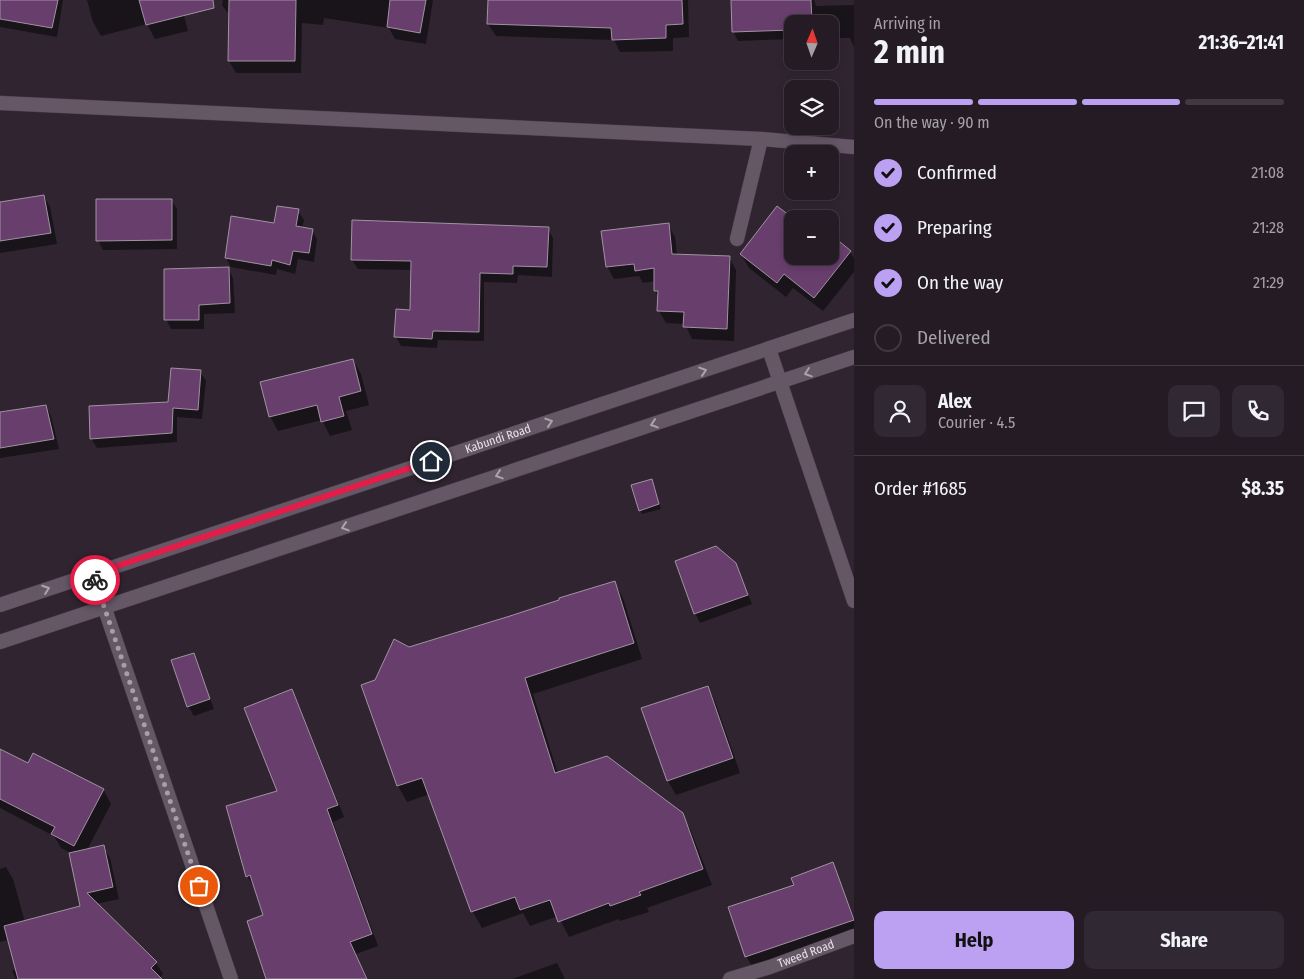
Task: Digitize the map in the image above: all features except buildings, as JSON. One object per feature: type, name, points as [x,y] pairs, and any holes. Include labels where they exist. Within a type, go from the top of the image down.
[{"type":"street","points":[[0,103],[761,139],[854,147]]},
{"type":"street","points":[[736,239],[761,139]]},
{"type":"street","name":"Kabundi Road","points":[[0,605],[854,320]]},
{"type":"street","points":[[769,349],[854,601]]},
{"type":"street","points":[[0,642],[854,357]]},
{"type":"street","points":[[93,574],[231,979]]},
{"type":"street","name":"Tweed Road","points":[[730,979],[770,967],[854,936]]},
{"type":"way so far","points":[[95,580],[199,886]]},
{"type":"route","points":[[95,580],[93,574],[431,461]]}]
